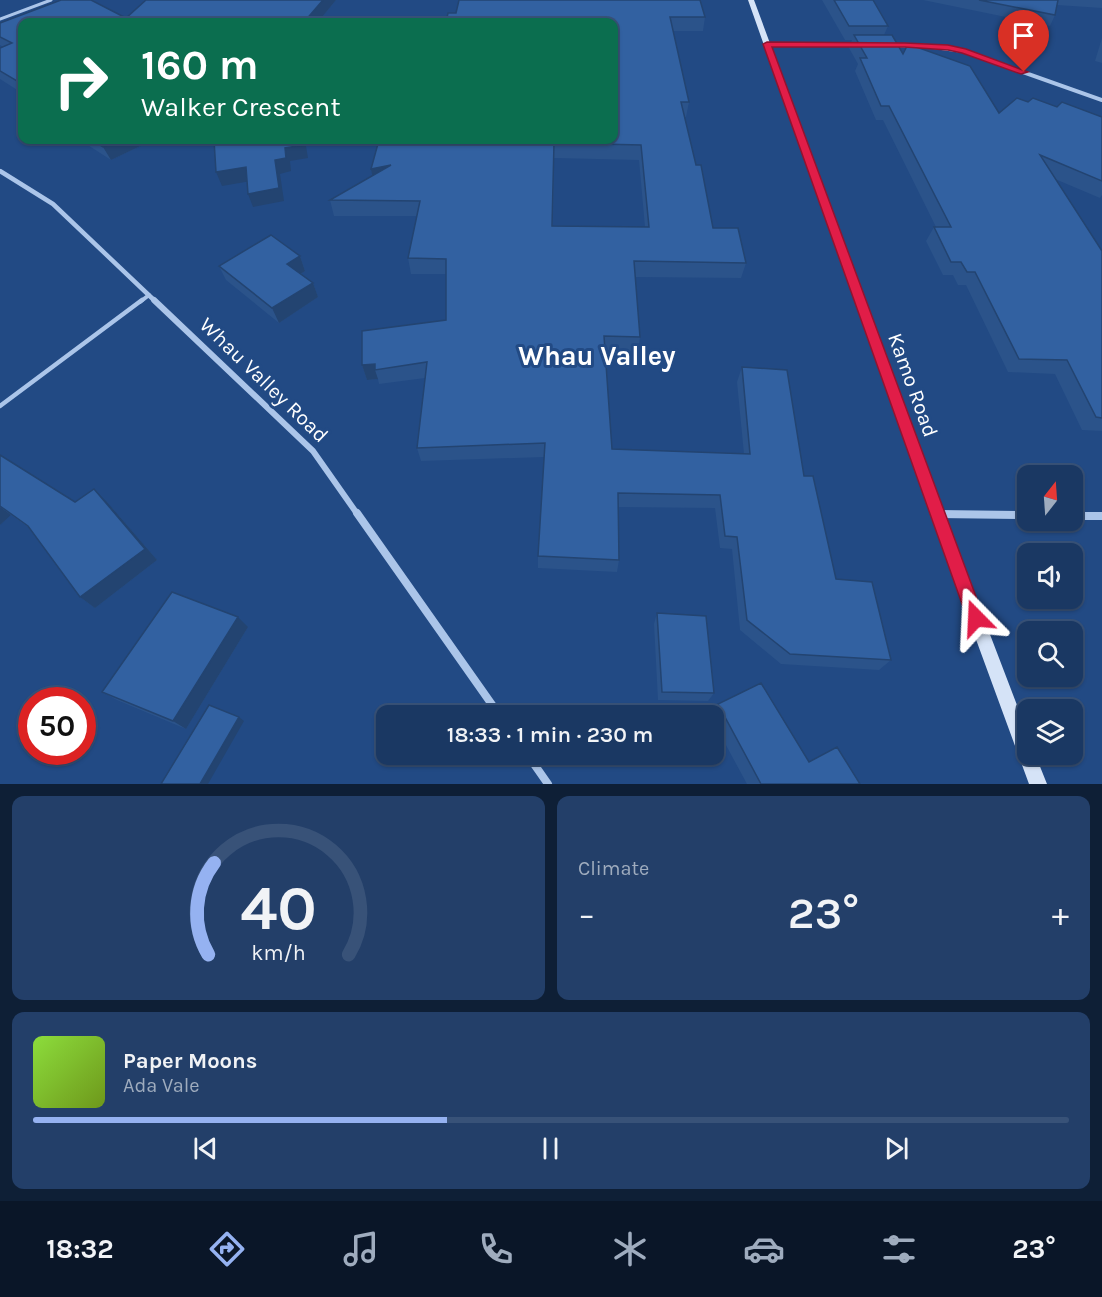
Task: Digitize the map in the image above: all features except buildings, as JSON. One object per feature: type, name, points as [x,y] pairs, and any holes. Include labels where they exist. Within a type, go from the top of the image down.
[{"type":"main road","name":"Kamo Road","points":[[751,0],[937,514],[1038,784]]},
{"type":"street","points":[[767,44],[860,45]]},
{"type":"street","points":[[882,45],[927,46],[963,51],[1102,100]]},
{"type":"street","name":"Whau Valley Road","points":[[0,171],[53,204],[313,451],[492,705]]},
{"type":"street","points":[[937,514],[1017,515]]},
{"type":"street","points":[[1083,516],[1102,516]]},
{"type":"street","points":[[535,765],[548,784]]},
{"type":"lane","points":[[0,19],[51,0]]},
{"type":"lane","points":[[0,406],[149,295]]},
{"type":"district","name":"Whau Valley","points":[[597,356]]},
{"type":"route","points":[[976,618],[767,44],[905,45],[948,48],[1024,72]]}]
